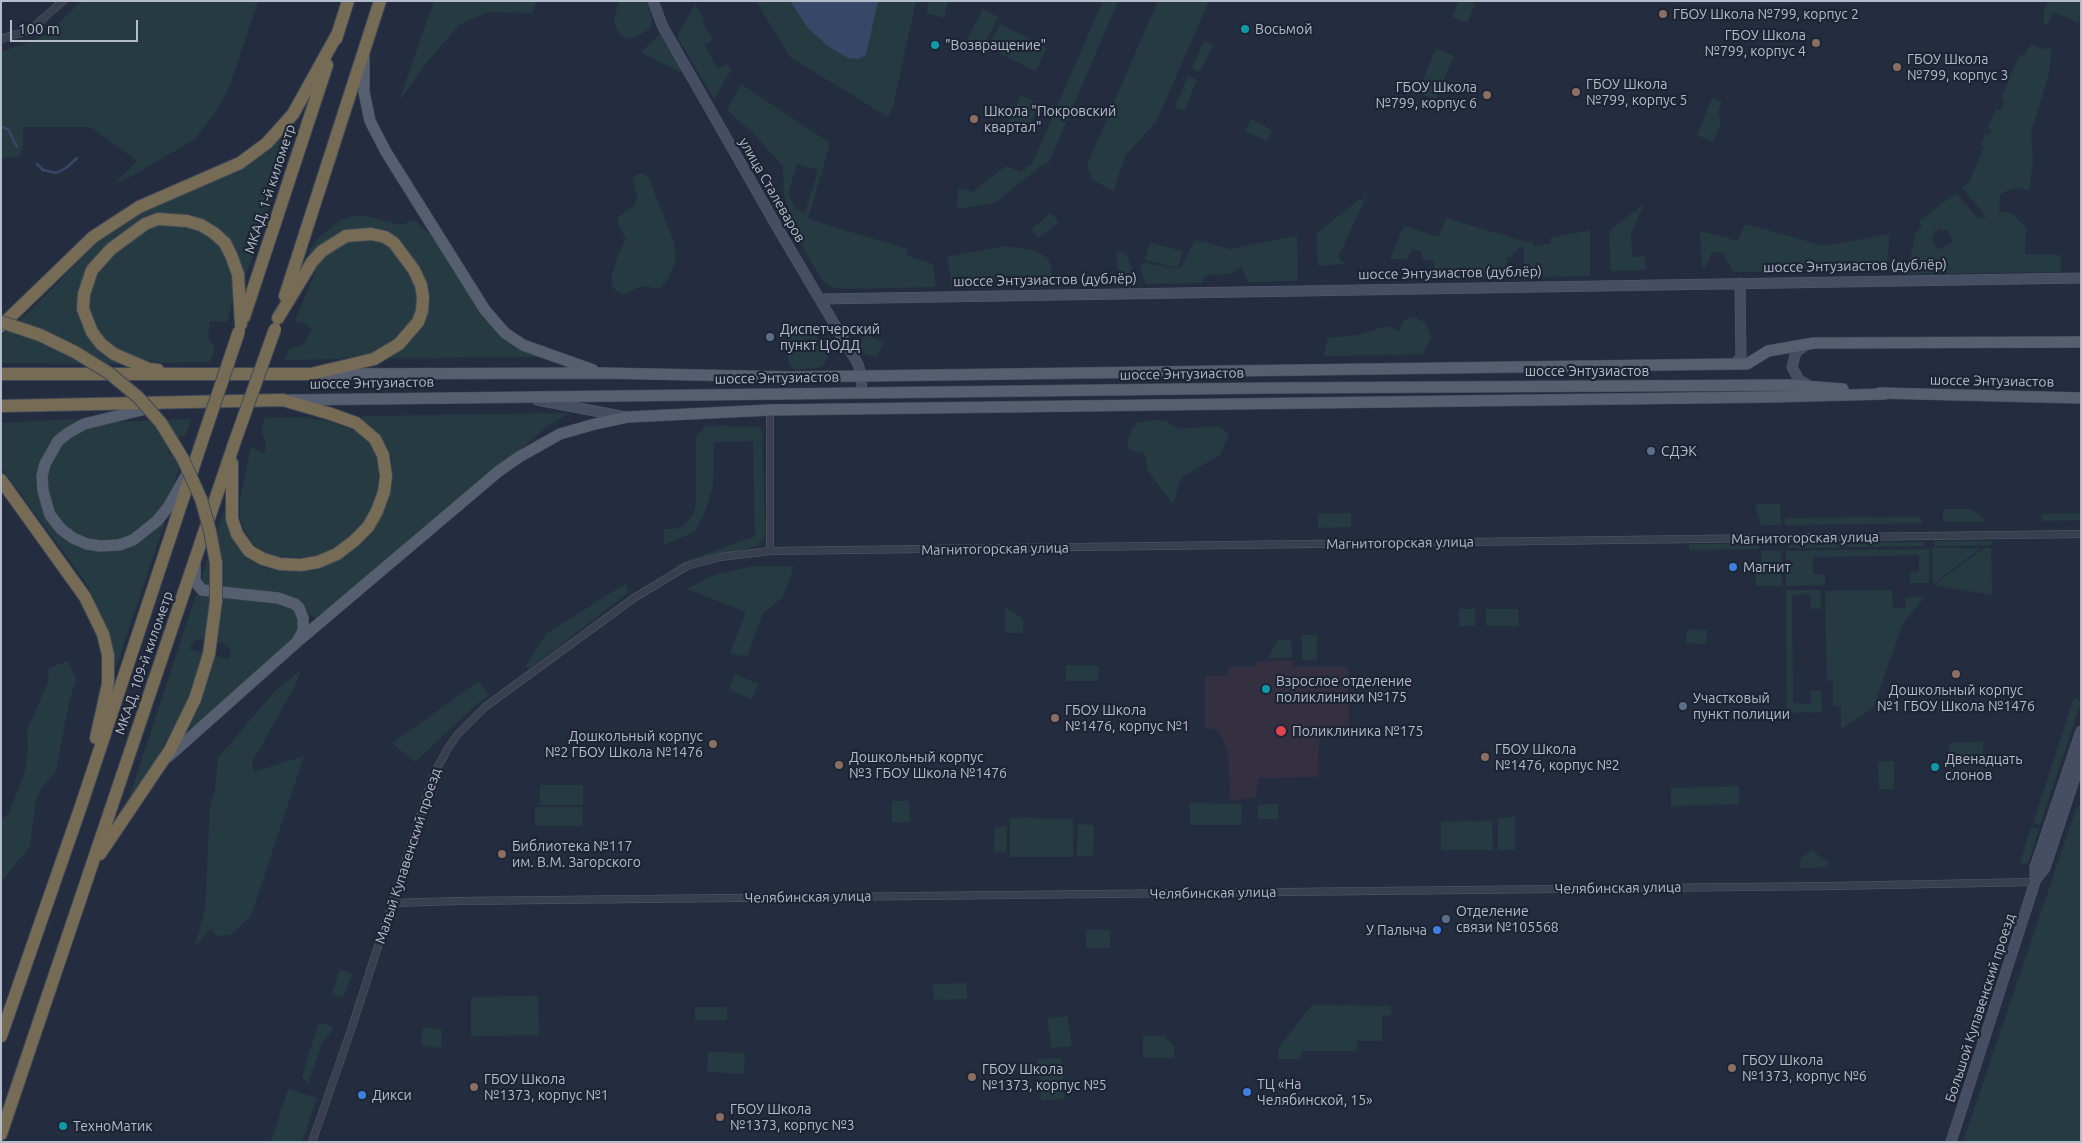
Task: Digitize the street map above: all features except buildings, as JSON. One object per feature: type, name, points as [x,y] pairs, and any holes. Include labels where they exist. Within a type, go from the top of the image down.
[{"type":"highway","name":"МКАД, 1-й километр","points":[[221,387],[348,1]]},
{"type":"highway","points":[[276,324],[380,1]]},
{"type":"highway","points":[[1,324],[93,237],[139,207],[240,163],[267,143],[293,114],[338,33]]},
{"type":"highway","points":[[185,375],[149,369],[114,354],[101,344],[92,332],[83,309],[84,294],[92,270],[100,259],[145,224],[158,219],[172,219],[201,226],[214,233],[225,243],[231,255],[238,274],[240,328]]},
{"type":"highway","points":[[1,374],[311,374],[374,359],[399,344],[418,322],[422,311],[423,297],[421,285],[414,270],[398,247],[384,237],[371,234],[346,236],[322,252],[312,262],[276,324]]},
{"type":"highway","points":[[1,324],[40,335],[75,352],[109,373],[138,397],[161,423],[183,459],[202,499],[216,563],[216,601],[209,654],[195,699],[160,765],[129,808],[89,871]]},
{"type":"highway","name":"МКАД, 109-й километр","points":[[1,1134],[276,324]]},
{"type":"highway","name":"МКАД, 109-й километр","points":[[1,1036],[81,806],[221,387]]},
{"type":"highway","points":[[1,406],[283,400],[356,423],[375,439],[383,455],[386,476],[384,492],[377,512],[368,527],[338,554],[318,562],[301,565],[280,564],[263,559],[249,552],[237,534],[232,519],[234,446]]},
{"type":"highway","points":[[1,480],[85,597],[103,634],[108,655],[108,684],[81,806]]},
{"type":"main road","name":"улица Сталеваров","points":[[653,1],[663,27],[775,224],[858,364],[862,392]]},
{"type":"main road","points":[[364,48],[364,92],[370,121],[386,152],[484,310],[505,333],[523,345],[602,373]]},
{"type":"main road","name":"шоссе Энтузиастов (дублёр)","points":[[820,299],[2081,278]]},
{"type":"main road","points":[[1740,283],[1741,361],[1768,351],[1814,343],[2081,342]]},
{"type":"main road","points":[[1813,386],[1803,383],[1796,376],[1792,362],[1800,348],[1814,343]]},
{"type":"main road","name":"шоссе Энтузиастов","points":[[311,374],[602,373],[792,377],[1741,361]]},
{"type":"main road","name":"шоссе Энтузиастов","points":[[283,400],[862,392],[1790,384],[1885,394],[2081,398]]},
{"type":"main road","points":[[160,765],[297,642],[499,471],[519,457],[560,434],[595,424],[628,417],[770,410],[1885,394]]},
{"type":"main road","points":[[517,396],[628,417]]},
{"type":"main road","points":[[181,402],[84,424],[68,433],[51,450],[42,476],[43,491],[50,515],[60,529],[73,538],[88,544],[100,546],[119,545],[133,540],[157,521],[169,506],[200,448]]},
{"type":"main road","points":[[196,558],[195,582],[202,590],[278,598],[295,604],[303,618],[302,631],[297,642]]},
{"type":"main road","name":"Большой Купавенский проезд","points":[[2035,882],[2035,867],[2081,731]]},
{"type":"main road","name":"Большой Купавенский проезд","points":[[1951,1142],[2035,882],[2044,868],[2081,759]]},
{"type":"street","points":[[1,39],[30,30],[63,1]]},
{"type":"street","points":[[770,410],[770,552]]},
{"type":"street","name":"Магнитогорская улица","points":[[720,558],[770,552],[2081,534]]},
{"type":"street","name":"Малый Купавенский проезд","points":[[312,1142],[351,1030],[433,776],[448,748],[470,721],[485,707],[652,586],[687,566],[720,558]]},
{"type":"street","name":"Челябинская улица","points":[[392,903],[2035,882]]},
{"type":"shaded area","name":"Поликлиника №175","points":[[1292,660],[1293,667],[1348,667],[1349,728],[1344,728],[1344,735],[1319,734],[1318,777],[1259,778],[1256,797],[1230,801],[1228,750],[1218,730],[1205,728],[1205,676],[1228,675],[1228,667],[1256,667],[1256,662]]},
{"type":"green space","points":[[82,1],[258,1],[229,88],[220,105],[195,139],[132,176],[114,184],[137,161],[91,127],[23,127],[23,145],[19,157],[1,158],[1,52],[47,34]]},
{"type":"green space","points":[[434,1],[537,1],[532,13],[487,12],[459,25],[428,61],[399,101]]},
{"type":"green space","points":[[619,1],[647,1],[652,19],[651,26],[634,38],[626,38],[620,35],[615,26],[614,19]]},
{"type":"green space","points":[[756,1],[916,1],[893,107],[888,117],[790,57]]},
{"type":"green space","points":[[929,1],[948,1],[944,18],[926,13]]},
{"type":"green space","points":[[1103,1],[1118,1],[1049,162],[1037,169],[995,203],[957,209],[958,188],[972,192],[1006,166],[1020,172],[1032,164]]},
{"type":"green space","points":[[1158,1],[1209,1],[1156,122],[1125,156],[1113,192],[1091,178],[1087,165]]},
{"type":"green space","points":[[1459,1],[1468,1],[1475,4],[1467,23],[1452,17]]},
{"type":"green space","points":[[2048,1],[2081,1],[2079,23],[2053,12],[2047,26],[2044,24],[2044,11]]},
{"type":"green space","points":[[695,4],[704,20],[703,24],[713,39],[704,45],[718,69],[727,64],[731,70],[714,99],[678,38]]},
{"type":"green space","points":[[983,9],[998,17],[982,49],[966,41]]},
{"type":"green space","points":[[1000,24],[1047,48],[1035,71],[988,47]]},
{"type":"green space","points":[[661,35],[682,73],[641,52]]},
{"type":"green space","points":[[1204,41],[1213,45],[1200,72],[1192,68]]},
{"type":"green space","points":[[2031,44],[2044,49],[2052,49],[2049,74],[2031,133],[2033,161],[2029,191],[2018,188],[2008,190],[2000,195],[1999,213],[2008,212],[2015,216],[2026,228],[2025,254],[2061,255],[2061,272],[1899,274],[1901,262],[1909,263],[1916,232],[1922,226],[1919,221],[1956,193],[1978,219],[1987,217],[1962,188],[1969,183],[1984,147],[1981,145],[1985,134],[1989,136],[1992,130],[1988,128],[1996,109],[2000,111],[2004,101],[2001,99],[2020,54],[2024,56]],"holes":[[[1941,228],[1943,231],[1947,229],[1953,242],[1938,250],[1931,237],[1935,235],[1933,232]]]},
{"type":"green space","points":[[1436,49],[1454,56],[1435,100],[1418,92]]},
{"type":"green space","points":[[1188,76],[1197,80],[1184,111],[1175,107]]},
{"type":"green space","points":[[741,84],[830,143],[808,219],[907,249],[908,256],[933,264],[936,287],[845,289],[832,287],[822,280],[796,235],[784,194],[783,166],[754,134],[727,110]],"holes":[[[797,164],[818,170],[805,213],[795,208],[788,194]]]},
{"type":"green space","points":[[1021,96],[1039,104],[1025,134],[1007,125]]},
{"type":"green space","points":[[1712,98],[1722,102],[1718,112],[1721,122],[1713,142],[1697,135]]},
{"type":"green space","points":[[1251,119],[1272,130],[1267,141],[1245,132]]},
{"type":"green space","points":[[297,122],[243,284],[232,247],[173,214],[98,255],[79,305],[124,364],[1,363],[1,337],[29,312],[105,234],[140,211],[253,162],[267,152]]},
{"type":"green space","points":[[637,174],[644,174],[649,179],[674,242],[676,260],[667,281],[659,289],[646,286],[639,287],[624,294],[617,292],[613,287],[611,279],[618,255],[626,239],[619,226],[618,219],[619,216],[634,206],[636,202],[637,195],[633,180]]},
{"type":"green space","points":[[1368,193],[1339,255],[1340,260],[1345,264],[1318,266],[1316,234],[1360,199],[1362,201],[1365,199],[1363,197]]},
{"type":"green space","points":[[1644,204],[1631,233],[1632,257],[1645,256],[1646,270],[1611,271],[1609,231]]},
{"type":"green space","points":[[1051,213],[1059,222],[1038,238],[1031,229]]},
{"type":"green space","points":[[353,216],[367,216],[400,225],[415,220],[436,241],[483,312],[541,357],[389,358],[423,322],[412,257],[405,246],[394,237],[374,229],[307,260],[311,248],[320,236],[341,220]]},
{"type":"green space","points":[[1446,218],[1529,243],[1532,242],[1534,247],[1551,243],[1550,238],[1590,230],[1590,276],[1435,279],[1434,261],[1423,260],[1421,251],[1413,249],[1407,259],[1390,259],[1404,226],[1439,237]],"holes":[[[1522,246],[1524,250],[1524,268],[1507,268],[1507,257],[1512,257],[1514,252]]]},
{"type":"green space","points":[[168,223],[201,230],[212,237],[228,258],[235,286],[233,298],[227,322],[210,321],[208,337],[215,347],[210,362],[163,363],[126,354],[104,340],[96,329],[87,304],[95,272],[133,238],[155,225]]},
{"type":"green space","points":[[1745,224],[1824,246],[1890,234],[1886,272],[1733,272],[1723,253],[1712,252],[1706,266],[1702,268],[1700,231],[1738,241]]},
{"type":"green space","points":[[1297,236],[1298,281],[1248,282],[1241,267],[1231,274],[1206,275],[1201,283],[1146,284],[1140,269],[1141,265],[1145,263],[1177,269],[1181,268],[1195,240],[1233,250],[1234,248]]},
{"type":"green space","points":[[360,238],[381,241],[397,252],[418,289],[417,312],[404,335],[371,354],[338,359],[285,360],[289,349],[304,344],[312,329],[306,324],[295,321],[319,263],[327,254],[343,242]]},
{"type":"green space","points":[[1150,243],[1182,251],[1178,268],[1145,260]]},
{"type":"green space","points":[[1004,246],[1035,250],[1047,258],[1052,268],[1051,276],[1044,282],[1035,285],[952,287],[947,257]]},
{"type":"green space","points":[[1116,251],[1125,253],[1139,284],[1120,284]]},
{"type":"green space","points":[[1414,317],[1426,323],[1431,338],[1422,354],[1324,356],[1328,338],[1357,335],[1387,326],[1399,331],[1404,320]]},
{"type":"green space","points":[[788,324],[811,328],[828,357],[822,367],[795,370],[788,363]]},
{"type":"green space","points":[[864,334],[884,342],[877,356],[865,354],[860,347]]},
{"type":"green space","points":[[570,413],[548,426],[317,619],[310,615],[300,604],[208,587],[204,584],[202,576],[227,502],[231,534],[237,545],[246,557],[266,569],[300,572],[317,570],[345,557],[371,535],[387,505],[392,487],[393,471],[391,454],[383,439],[372,427],[361,420],[362,416]]},
{"type":"green space","points":[[296,417],[331,421],[355,431],[366,439],[374,452],[378,467],[378,484],[375,500],[368,515],[359,528],[345,541],[329,551],[313,556],[275,556],[263,552],[253,544],[245,531],[240,517],[240,500],[251,447],[264,454],[266,446],[261,431],[265,418]]},
{"type":"green space","points":[[79,419],[79,422],[58,434],[45,452],[40,465],[41,500],[89,550],[104,552],[132,546],[146,538],[166,519],[115,670],[114,650],[110,636],[87,584],[1,467],[1,423]]},
{"type":"green space","points":[[191,419],[186,435],[175,438],[168,454],[183,458],[168,498],[160,512],[129,538],[103,543],[79,536],[58,520],[48,497],[47,473],[59,447],[77,431],[114,422]]},
{"type":"green space","points":[[1153,420],[1166,421],[1179,429],[1219,426],[1229,434],[1221,454],[1181,478],[1173,504],[1148,471],[1145,454],[1129,450],[1127,442],[1131,431],[1137,423]]},
{"type":"green space","points":[[706,426],[759,427],[762,431],[764,537],[757,546],[670,567],[755,536],[753,441],[714,442],[713,485],[704,515],[694,532],[664,545],[664,529],[676,529],[684,525],[693,515],[696,503],[696,437]]},
{"type":"green space","points":[[1755,504],[1780,504],[1781,525],[1761,525]]},
{"type":"green space","points":[[1943,509],[1972,509],[1987,522],[1943,522]]},
{"type":"green space","points":[[1351,513],[1351,527],[1318,528],[1318,514]]},
{"type":"green space","points":[[2081,513],[2081,520],[2042,521],[2042,514]]},
{"type":"green space","points":[[1918,517],[1924,523],[1785,525],[1785,518]]},
{"type":"green space","points":[[1934,541],[1993,541],[1993,545],[1935,546]]},
{"type":"green space","points":[[1924,542],[1924,546],[1788,548],[1788,543]]},
{"type":"green space","points":[[1689,544],[1759,544],[1759,549],[1689,550]]},
{"type":"green space","points":[[1932,548],[1981,548],[1933,584]]},
{"type":"green space","points":[[1984,548],[1991,548],[1992,595],[1934,585]]},
{"type":"green space","points":[[1929,549],[1929,583],[1910,583],[1910,573],[1919,572],[1919,555],[1813,557],[1813,574],[1825,575],[1825,585],[1786,586],[1786,570],[1791,569],[1791,560],[1786,560],[1786,551]]},
{"type":"green space","points":[[1761,551],[1781,551],[1782,586],[1756,586],[1755,570],[1747,570],[1746,563],[1762,562]]},
{"type":"green space","points":[[752,566],[794,566],[783,597],[763,613],[747,657],[730,653],[746,612],[686,589],[715,575]]},
{"type":"green space","points":[[625,584],[629,592],[529,669],[526,666],[546,634]]},
{"type":"green space","points":[[1786,590],[1821,590],[1821,609],[1811,609],[1810,594],[1792,595],[1793,703],[1811,704],[1811,691],[1821,690],[1822,712],[1787,713]]},
{"type":"green space","points":[[1892,590],[1893,608],[1906,608],[1905,598],[1925,597],[1903,623],[1873,708],[1841,729],[1841,706],[1833,706],[1833,681],[1827,681],[1825,591]]},
{"type":"green space","points":[[211,594],[278,602],[296,611],[299,627],[296,637],[198,723],[188,729],[202,700],[216,656],[229,659],[231,652],[223,643],[200,639],[195,640],[189,649],[203,653],[190,696],[154,763],[128,801],[196,595]]},
{"type":"green space","points":[[1005,607],[1023,619],[1023,633],[1005,633]]},
{"type":"green space","points":[[1459,609],[1475,609],[1475,626],[1459,626]]},
{"type":"green space","points":[[1486,609],[1518,609],[1519,626],[1486,626]]},
{"type":"green space","points":[[1687,629],[1707,630],[1706,644],[1686,643]]},
{"type":"green space","points":[[1302,635],[1317,635],[1317,660],[1302,660]]},
{"type":"green space","points":[[1291,639],[1292,657],[1268,658],[1278,640]]},
{"type":"green space","points":[[68,661],[76,680],[69,702],[56,771],[41,789],[36,800],[30,846],[1,882],[1,821],[9,813],[25,771],[28,750],[27,730],[49,680],[47,669]]},
{"type":"green space","points":[[1066,665],[1099,666],[1098,681],[1066,681]]},
{"type":"green space","points":[[301,670],[295,686],[252,762],[254,772],[304,756],[251,916],[230,935],[217,936],[211,929],[195,946],[205,910],[210,806],[215,790],[218,758],[275,691]]},
{"type":"green space","points":[[735,674],[758,684],[752,700],[729,690]]},
{"type":"green space","points":[[479,681],[489,695],[415,762],[392,743]]},
{"type":"green space","points":[[2074,698],[2081,702],[2040,825],[2033,823]]},
{"type":"green space","points":[[1983,742],[1983,762],[1949,763],[1949,743]]},
{"type":"green space","points":[[1894,761],[1894,789],[1879,789],[1878,762]]},
{"type":"green space","points":[[540,785],[583,785],[583,805],[540,805]]},
{"type":"green space","points":[[1739,786],[1739,804],[1671,806],[1671,788]]},
{"type":"green space","points":[[892,801],[909,801],[910,822],[892,822]]},
{"type":"green space","points":[[1190,803],[1242,804],[1241,825],[1190,825]]},
{"type":"green space","points":[[1278,804],[1278,819],[1258,819],[1258,805]]},
{"type":"green space","points":[[2081,804],[2081,1142],[1963,1142],[2076,809]]},
{"type":"green space","points":[[535,807],[583,807],[582,826],[535,826]]},
{"type":"green space","points":[[1515,817],[1515,850],[1498,850],[1498,818]]},
{"type":"green space","points":[[1010,818],[1073,819],[1073,857],[1010,857]]},
{"type":"green space","points":[[1492,821],[1493,850],[1441,850],[1441,822]]},
{"type":"green space","points":[[1078,824],[1094,825],[1093,856],[1077,856]]},
{"type":"green space","points":[[995,827],[1007,827],[1006,852],[994,851]]},
{"type":"green space","points":[[2031,827],[2039,829],[2028,864],[2020,863]]},
{"type":"green space","points":[[1811,850],[1828,862],[1827,867],[1800,868],[1801,858]]},
{"type":"green space","points":[[1086,930],[1110,930],[1110,948],[1086,948]]},
{"type":"green space","points":[[340,969],[352,974],[343,998],[332,994]]},
{"type":"green space","points":[[966,983],[967,999],[934,1000],[933,984]]},
{"type":"green space","points":[[538,996],[539,1035],[471,1036],[471,997]]},
{"type":"green space","points":[[1312,1005],[1391,1006],[1392,1015],[1382,1016],[1382,1041],[1357,1041],[1357,1051],[1301,1051],[1301,1059],[1278,1059],[1279,1047]]},
{"type":"green space","points":[[695,1007],[727,1007],[727,1020],[695,1020]]},
{"type":"green space","points":[[1067,1016],[1072,1046],[1052,1048],[1047,1019]]},
{"type":"green space","points":[[319,1022],[333,1027],[331,1033],[323,1041],[308,1084],[302,1077]]},
{"type":"green space","points":[[423,1027],[442,1030],[441,1048],[421,1045]]},
{"type":"green space","points":[[1143,1036],[1164,1036],[1174,1046],[1174,1058],[1143,1058]]},
{"type":"green space","points":[[708,1052],[745,1053],[744,1074],[707,1072]]},
{"type":"green space","points":[[1061,1058],[1065,1099],[1041,1100],[1037,1059]]},
{"type":"green space","points":[[288,1089],[317,1098],[302,1142],[271,1142]]},
{"type":"water","points":[[790,1],[878,1],[866,55],[858,59],[848,58],[829,47],[808,28]]},
{"type":"waterway","points":[[1,127],[8,129],[17,147]]},
{"type":"waterway","points":[[37,164],[43,170],[56,173],[66,168],[77,158]]},
{"type":"place","name":"ГБОУ Школа №799, корпус 2","points":[[1663,14]]},
{"type":"place","name":"Восьмой","points":[[1245,29]]},
{"type":"place","name":"ГБОУ Школа №799, корпус 4","points":[[1816,43]]},
{"type":"place","name":"\"Возвращение\"","points":[[935,45]]},
{"type":"place","name":"ГБОУ Школа №799, корпус 3","points":[[1897,67]]},
{"type":"place","name":"ГБОУ Школа №799, корпус 5","points":[[1576,92]]},
{"type":"place","name":"ГБОУ Школа №799, корпус 6","points":[[1487,95]]},
{"type":"place","name":"Школа \"Покровский квартал\"","points":[[974,119]]},
{"type":"place","name":"Диспетчерский пункт ЦОДД","points":[[770,337]]},
{"type":"place","name":"СДЭК","points":[[1651,451]]},
{"type":"place","name":"Магнит","points":[[1733,567]]},
{"type":"place","name":"Дошкольный корпус №1 ГБОУ Школа №1476","points":[[1956,674]]},
{"type":"place","name":"Взрослое отделение поликлиники №175","points":[[1266,689]]},
{"type":"place","name":"Участковый пункт полиции","points":[[1683,706]]},
{"type":"place","name":"ГБОУ Школа №1476, корпус №1","points":[[1055,718]]},
{"type":"place","name":"Поликлиника №175","points":[[1281,731]]},
{"type":"place","name":"Дошкольный корпус №2 ГБОУ Школа №1476","points":[[713,744]]},
{"type":"place","name":"ГБОУ Школа №1476, корпус №2","points":[[1485,757]]},
{"type":"place","name":"Дошкольный корпус №3 ГБОУ Школа №1476","points":[[839,765]]},
{"type":"place","name":"Двенадцать слонов","points":[[1935,767]]},
{"type":"place","name":"Библиотека №117 им. В.М. Загорского","points":[[502,854]]},
{"type":"place","name":"Отделение связи №105568","points":[[1446,919]]},
{"type":"place","name":"У Палыча","points":[[1437,930]]},
{"type":"place","name":"ГБОУ Школа №1373, корпус №6","points":[[1732,1068]]},
{"type":"place","name":"ГБОУ Школа №1373, корпус №5","points":[[972,1077]]},
{"type":"place","name":"ГБОУ Школа №1373, корпус №1","points":[[474,1087]]},
{"type":"place","name":"ТЦ «На Челябинской, 15»","points":[[1247,1092]]},
{"type":"place","name":"Дикси","points":[[362,1095]]},
{"type":"place","name":"ГБОУ Школа №1373, корпус №3","points":[[720,1117]]},
{"type":"place","name":"ТехноМатик","points":[[63,1126]]}]
